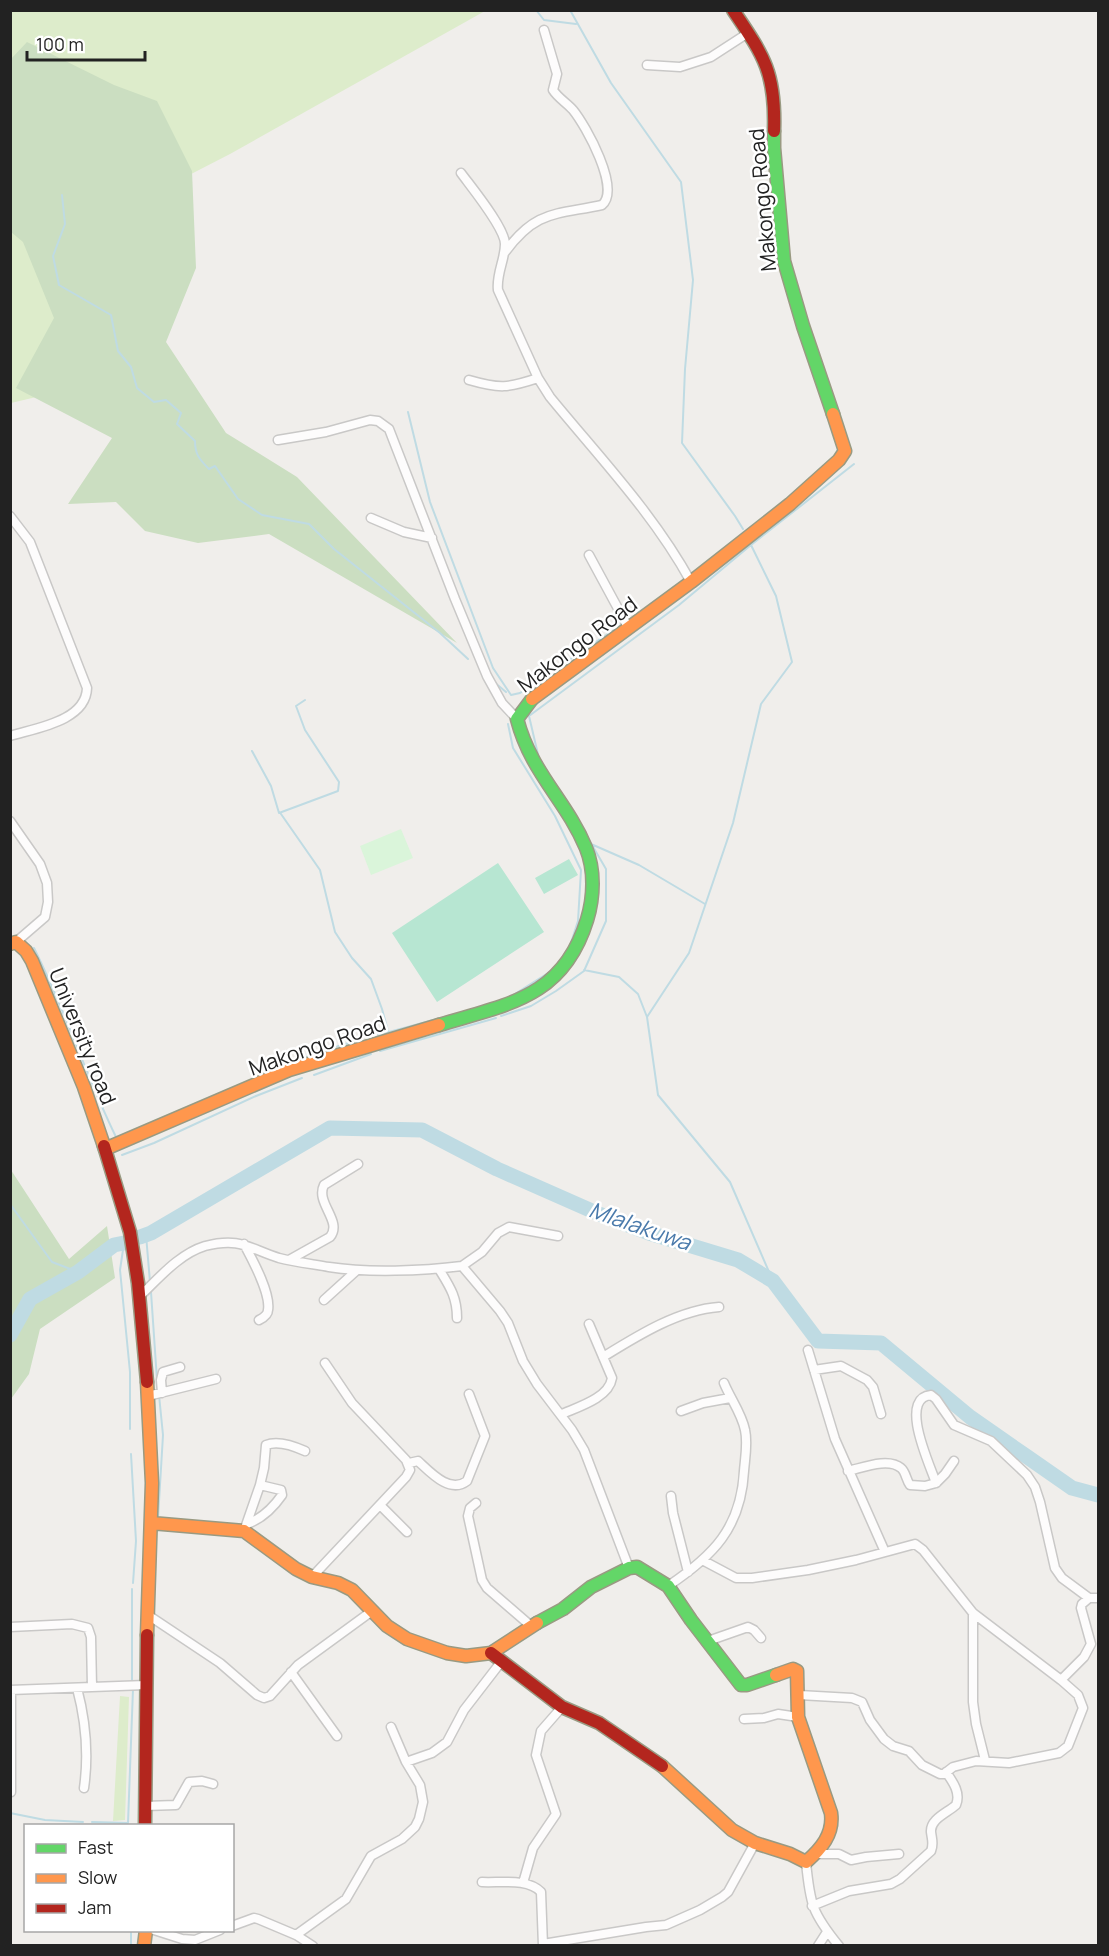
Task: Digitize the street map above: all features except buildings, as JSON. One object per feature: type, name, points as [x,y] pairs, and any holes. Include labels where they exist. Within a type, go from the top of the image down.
[{"type":"street","name":"Makongo Road","points":[[105,1149],[289,1070],[520,999],[557,976],[573,955],[586,928],[592,889],[592,868],[586,848],[574,826],[524,746],[517,719],[531,700],[548,686],[692,582],[790,504],[839,460],[845,451],[784,261],[774,148],[775,110],[770,73],[761,52],[733,10]]},
{"type":"street","points":[[505,253],[515,239],[532,223],[549,216],[602,205],[609,193],[605,173],[582,122],[553,90],[557,74],[544,30]]},
{"type":"street","points":[[647,65],[680,67],[711,57],[748,33]]},
{"type":"street","points":[[461,173],[500,229],[505,240],[505,253],[497,280],[498,290],[538,378],[550,397],[641,504],[663,534],[692,582]]},
{"type":"street","points":[[469,380],[497,388],[538,378]]},
{"type":"street","points":[[278,440],[326,432],[370,420],[384,424],[392,435],[487,676],[502,703],[517,719]]},
{"type":"street","points":[[10,516],[30,542],[87,688],[87,698],[76,711],[63,718],[10,736]]},
{"type":"street","points":[[371,518],[404,532],[432,538]]},
{"type":"street","points":[[589,555],[628,627]]},
{"type":"street","points":[[10,820],[30,847],[44,874],[48,902],[45,917],[14,943]]},
{"type":"street","name":"University road","points":[[14,943],[26,951],[84,1087],[130,1232],[135,1259],[140,1296],[152,1459],[145,1824]]},
{"type":"street","points":[[289,1260],[330,1237],[334,1232],[335,1226],[322,1198],[321,1190],[324,1185],[357,1164]]},
{"type":"street","points":[[140,1296],[171,1267],[195,1250],[230,1242],[244,1244],[289,1260],[356,1270],[439,1269],[462,1266],[482,1252],[498,1233],[509,1227],[558,1236]]},
{"type":"street","points":[[244,1244],[260,1272],[266,1293],[268,1310],[259,1320]]},
{"type":"street","points":[[462,1266],[508,1323],[523,1360],[537,1384],[562,1414],[584,1450],[629,1568]]},
{"type":"street","points":[[439,1269],[457,1303],[457,1318]]},
{"type":"street","points":[[324,1300],[356,1270]]},
{"type":"street","points":[[603,1357],[684,1315],[719,1307]]},
{"type":"street","points":[[562,1414],[591,1401],[611,1384],[612,1378],[589,1324]]},
{"type":"street","points":[[808,1350],[829,1424],[885,1552]]},
{"type":"street","points":[[312,1577],[410,1473],[409,1463],[352,1402],[325,1363]]},
{"type":"street","points":[[814,1370],[841,1366],[867,1380],[873,1388],[881,1414]]},
{"type":"street","points":[[162,1393],[163,1372],[180,1367]]},
{"type":"street","points":[[148,1396],[216,1379]]},
{"type":"street","points":[[668,1586],[704,1561],[728,1532],[736,1515],[744,1483],[745,1428],[724,1383]]},
{"type":"street","points":[[409,1463],[418,1461],[452,1486],[461,1485],[467,1481],[485,1437],[469,1394]]},
{"type":"street","points":[[936,1483],[915,1421],[917,1403],[927,1395],[936,1399],[954,1425],[986,1437],[1027,1475],[1035,1487],[1040,1502],[1049,1551],[1055,1568],[1062,1578],[1089,1598],[1098,1598]]},
{"type":"street","points":[[681,1412],[703,1402],[730,1398]]},
{"type":"street","points":[[245,1528],[260,1485],[266,1445],[270,1443],[292,1446],[305,1451]]},
{"type":"street","points":[[848,1471],[892,1464],[901,1467],[910,1485],[925,1486],[936,1483],[954,1461]]},
{"type":"street","points":[[150,1523],[245,1528],[258,1520],[282,1495],[280,1490],[260,1485]]},
{"type":"street","points":[[671,1496],[688,1572]]},
{"type":"street","points":[[476,1503],[470,1508],[468,1516],[482,1580],[487,1588],[531,1626]]},
{"type":"street","points":[[380,1505],[407,1532]]},
{"type":"street","points":[[245,1528],[278,1558],[312,1577],[338,1583],[352,1590],[387,1626],[407,1640],[447,1653],[466,1656],[491,1653],[531,1626],[563,1609],[591,1587],[629,1568],[637,1567],[668,1586],[741,1685],[793,1669],[799,1674],[798,1717],[832,1820],[829,1834],[810,1858],[812,1906],[818,1920],[838,1946]]},
{"type":"street","points":[[704,1561],[736,1578],[752,1578],[808,1570],[910,1544],[919,1546],[973,1613],[1061,1680],[1078,1695],[1083,1708],[1068,1746],[1059,1753],[1009,1763],[985,1761],[953,1767],[940,1774],[922,1765],[909,1751],[889,1744],[873,1725],[862,1702],[852,1698],[799,1695]]},
{"type":"street","points":[[1061,1680],[1084,1657],[1091,1644],[1081,1608],[1089,1598]]},
{"type":"street","points":[[148,1615],[206,1653],[257,1695],[264,1698],[270,1696],[298,1665],[372,1611]]},
{"type":"street","points":[[973,1613],[973,1702],[985,1761]]},
{"type":"street","points":[[10,1627],[72,1624],[88,1628],[91,1637],[92,1687]]},
{"type":"street","points":[[708,1641],[748,1627],[761,1638]]},
{"type":"street","points":[[491,1653],[562,1707],[600,1723],[648,1755],[671,1773],[732,1830],[755,1843],[810,1858],[839,1854],[851,1860],[898,1854]]},
{"type":"street","points":[[406,1762],[432,1753],[447,1742],[464,1710],[501,1662]]},
{"type":"street","points":[[291,1672],[337,1736]]},
{"type":"street","points":[[11,1792],[11,1690],[146,1685]]},
{"type":"street","points":[[77,1688],[87,1732],[88,1760],[84,1788]]},
{"type":"street","points":[[523,1883],[533,1848],[556,1814],[536,1755],[541,1731],[562,1707]]},
{"type":"street","points":[[744,1719],[764,1718],[778,1714],[798,1717]]},
{"type":"street","points":[[296,1935],[346,1899],[375,1852],[402,1839],[415,1827],[423,1810],[420,1785],[406,1762],[392,1726]]},
{"type":"street","points":[[812,1906],[849,1891],[891,1884],[900,1879],[931,1851],[933,1846],[932,1824],[958,1801],[957,1789],[946,1772]]},
{"type":"street","points":[[145,1806],[176,1804],[189,1782],[213,1784]]},
{"type":"street","points":[[482,1882],[523,1883],[539,1889],[543,1945],[666,1925],[687,1917],[722,1898],[728,1892],[755,1843]]},
{"type":"street","points":[[234,1925],[254,1918],[296,1935],[313,1946]]},
{"type":"street","points":[[160,1932],[182,1939],[195,1940],[215,1932]]},
{"type":"street","points":[[818,1946],[827,1932]]},
{"type":"green space","points":[[10,11],[485,11],[230,154],[98,222],[66,390],[11,403]]},
{"type":"green space","points":[[27,42],[114,85],[157,101],[192,171],[196,268],[166,342],[226,433],[297,477],[457,643],[269,534],[198,543],[145,531],[116,502],[68,504],[112,438],[16,388],[54,318],[23,242],[11,232],[11,59]]},
{"type":"green space","points":[[401,829],[413,858],[371,875],[360,846]]},
{"type":"green space","points":[[569,859],[578,875],[544,894],[535,878]]},
{"type":"green space","points":[[498,863],[544,932],[437,1002],[392,933]]},
{"type":"green space","points":[[11,1170],[69,1259],[107,1226],[115,1278],[40,1329],[29,1374],[11,1399]]},
{"type":"green space","points":[[120,1696],[129,1697],[125,1820],[113,1821]]},
{"type":"waterway","points":[[536,10],[544,20],[576,24]]},
{"type":"waterway","points":[[570,10],[611,83],[681,182],[693,280],[685,369],[682,443],[743,529]]},
{"type":"waterway","points":[[62,195],[65,224],[53,256],[59,285],[111,315],[118,351],[131,367],[137,388],[154,402],[166,400],[181,413],[177,424],[195,441],[200,459],[209,469],[215,466],[238,499],[262,515],[309,524],[334,549],[440,633],[468,659]]},
{"type":"waterway","points":[[408,412],[430,502],[493,668],[511,695]]},
{"type":"waterway","points":[[566,803],[540,763],[529,716],[679,605],[854,464]]},
{"type":"waterway","points":[[751,545],[776,596],[792,662],[761,704],[733,823],[689,953],[647,1017],[658,1095],[730,1182],[773,1281]]},
{"type":"waterway","points":[[511,695],[520,693],[624,623]]},
{"type":"waterway","points":[[494,682],[506,692]]},
{"type":"waterway","points":[[252,751],[271,786],[279,813],[338,791],[339,782],[305,730],[296,706],[305,700]]},
{"type":"waterway","points":[[508,724],[513,748],[555,816],[581,870],[578,921],[568,952]]},
{"type":"waterway","points":[[281,814],[320,870],[335,932],[352,958],[371,979],[388,1031]]},
{"type":"waterway","points":[[501,1016],[531,1006],[584,971],[606,921],[606,869],[585,833]]},
{"type":"waterway","points":[[591,844],[639,865],[705,904]]},
{"type":"waterway","points":[[34,948],[116,1137]]},
{"type":"waterway","points":[[510,997],[556,968]]},
{"type":"waterway","points":[[584,970],[619,977],[638,994],[647,1017]]},
{"type":"waterway","points":[[378,1035],[459,1013]]},
{"type":"waterway","points":[[380,1051],[496,1018]]},
{"type":"waterway","points":[[296,1062],[315,1053],[359,1040]]},
{"type":"waterway","points":[[314,1075],[371,1054]]},
{"type":"waterway","points":[[122,1155],[302,1078]]},
{"type":"waterway","name":"Mlalakuwa","points":[[140,1237],[151,1233],[330,1128],[422,1130],[497,1169],[599,1214],[649,1233],[738,1260],[773,1281],[818,1341],[881,1343],[970,1417],[1072,1488],[1098,1495]]},
{"type":"waterway","points":[[10,1204],[52,1262],[78,1272]]},
{"type":"waterway","points":[[146,1235],[150,1282]]},
{"type":"waterway","points":[[124,1243],[120,1270],[130,1372],[130,1429]]},
{"type":"waterway","points":[[10,1335],[30,1299],[78,1272],[114,1245],[124,1243]]},
{"type":"waterway","points":[[151,1292],[157,1380]]},
{"type":"waterway","points":[[158,1518],[163,1435],[159,1395]]},
{"type":"waterway","points":[[131,1454],[136,1541],[133,1583]]},
{"type":"waterway","points":[[132,1589],[132,1681]]},
{"type":"waterway","points":[[92,1822],[128,1823],[133,1689]]},
{"type":"waterway","points":[[10,1813],[45,1820],[83,1822]]},
{"type":"waterway","points":[[131,1932],[131,1946]]},
{"type":"traffic: fast","points":[[774,131],[784,261],[833,414]]},
{"type":"traffic: fast","points":[[439,1025],[510,1003],[548,982],[577,946],[587,920],[592,884],[589,856],[569,815],[531,755],[517,719],[532,699]]},
{"type":"traffic: fast","points":[[537,1623],[563,1609],[591,1587],[629,1568],[637,1567],[668,1586],[741,1685],[776,1675]]},
{"type":"traffic: slow","points":[[532,699],[691,582],[790,504],[839,460],[845,451],[833,414]]},
{"type":"traffic: slow","points":[[10,944],[16,942],[26,951],[32,961],[84,1087],[104,1146]]},
{"type":"traffic: slow","points":[[105,1149],[289,1070],[439,1025]]},
{"type":"traffic: slow","points":[[147,1382],[152,1483],[147,1635]]},
{"type":"traffic: slow","points":[[151,1523],[244,1531],[296,1569],[312,1577],[338,1583],[352,1590],[387,1626],[407,1639],[447,1653],[466,1656],[491,1653],[537,1623]]},
{"type":"traffic: slow","points":[[662,1766],[732,1830],[755,1843],[790,1854],[806,1862],[825,1840],[830,1828],[831,1813],[798,1717],[797,1671],[793,1669],[776,1675]]},
{"type":"traffic: slow","points":[[144,1946],[146,1932]]},
{"type":"traffic: jam","points":[[733,10],[753,40],[766,66],[773,94],[774,131]]},
{"type":"traffic: jam","points":[[104,1146],[130,1232],[138,1283],[147,1382]]},
{"type":"traffic: jam","points":[[145,1824],[147,1635]]},
{"type":"traffic: jam","points":[[491,1653],[562,1707],[599,1723],[662,1766]]}]
